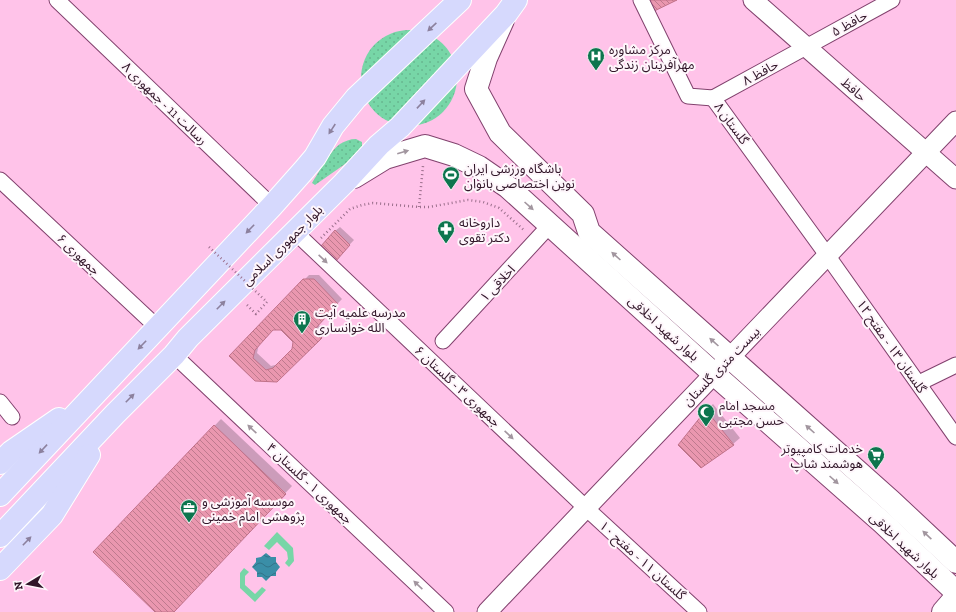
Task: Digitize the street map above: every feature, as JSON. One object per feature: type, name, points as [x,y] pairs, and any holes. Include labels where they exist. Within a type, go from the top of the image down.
[{"type":"main road","points":[[0,495],[272,206],[315,157],[333,126],[356,98],[460,0]]},
{"type":"main road","name":"بلوار جمهوری اسلامی","points":[[0,536],[114,414],[174,355],[193,333],[344,183],[379,145],[400,127],[511,7]]},
{"type":"main road","name":"بلوار شهید اخلاقی","points":[[511,7],[486,58],[476,90],[500,133],[583,214],[590,232],[892,502],[956,562]]},
{"type":"main road","points":[[344,183],[385,158],[425,146]]},
{"type":"main road","name":"بلوار شهید اخلاقی","points":[[425,146],[479,167],[508,187],[714,374],[883,523],[956,592]]},
{"type":"main road","points":[[0,463],[11,452],[94,395]]},
{"type":"main road","points":[[0,569],[52,515],[114,414]]},
{"type":"main road","points":[[943,612],[956,597]]},
{"type":"street","name":"رسالت 11 - جمهوری ۸","points":[[57,0],[272,206]]},
{"type":"street","name":"گلستان ۸","points":[[641,0],[688,96],[713,98],[827,255]]},
{"type":"street","name":"حافظ","points":[[753,0],[956,179]]},
{"type":"street","name":"حافظ ۵","points":[[806,46],[877,4],[892,0]]},
{"type":"street","name":"حافظ ۸","points":[[713,98],[806,46]]},
{"type":"street","name":"بیست متری گلستان","points":[[487,612],[956,121]]},
{"type":"street","name":"جمهوری ۶","points":[[0,180],[158,328]]},
{"type":"street","name":"اخلاقی ۱","points":[[443,342],[550,225]]},
{"type":"street","name":"جمهوری ۳ - گلستان ۶","points":[[295,232],[586,508]]},
{"type":"street","name":"گلستان ۱۳ - مفتح ۱۲","points":[[827,255],[956,437]]},
{"type":"street","name":"جمهوری ۱ - گلستان ۴","points":[[174,355],[446,612]]},
{"type":"street","points":[[919,383],[956,365]]},
{"type":"street","points":[[0,402],[12,417]]},
{"type":"street","name":"گلستان ۱۱ - مفتح ۱۰","points":[[586,508],[699,612]]},
{"type":"path","points":[[419,207],[425,146]]},
{"type":"path","points":[[312,248],[350,209],[362,205],[373,203],[429,207],[468,200],[483,202],[499,208],[535,241]]},
{"type":"path","points":[[209,247],[266,302],[256,314]]},
{"type":"green space","points":[[409,30],[428,33],[443,44],[454,59],[457,78],[454,97],[443,112],[428,123],[409,126],[390,123],[375,112],[364,97],[361,78],[364,59],[375,44],[390,33]]},
{"type":"green space","points":[[356,139],[362,142],[362,149],[358,155],[315,185],[312,183],[336,147],[346,141]]},
{"type":"green space","points":[[277,532],[293,548],[294,561],[289,567],[285,563],[288,559],[287,552],[277,542],[269,550],[264,546]]},
{"type":"green space","points":[[244,568],[249,572],[245,576],[245,585],[255,594],[262,587],[266,590],[255,602],[240,588],[240,573]]},
{"type":"water","points":[[266,553],[271,557],[276,557],[276,562],[280,567],[276,572],[276,576],[271,576],[266,581],[262,577],[257,577],[257,572],[252,567],[256,562],[256,558],[261,557]]},
{"type":"building","points":[[642,0],[677,0],[648,14]]},
{"type":"building","points":[[335,230],[350,245],[336,261],[321,246]]},
{"type":"building","name":"مدرسه علمیه آیت الله خوانساری","points":[[303,279],[314,279],[338,304],[315,329],[322,338],[277,382],[255,381],[229,356]],"holes":[[[273,330],[281,330],[293,342],[292,349],[273,368],[266,370],[253,358],[255,350]]]},
{"type":"building","name":"مسجد امام حسن مجتبی","points":[[706,410],[734,445],[701,468],[678,445]]},
{"type":"building","name":"موسسه آموزشی و پژوهشی امام خمینی","points":[[214,425],[286,494],[174,612],[155,612],[93,552]]},
{"type":"place","name":"مرکز مشاوره مهرآفرینان زندگی","points":[[596,71]]},
{"type":"place","name":"باشگاه ورزشی ایران نوین اختصاصی بانوان","points":[[451,190]]},
{"type":"place","name":"داروخانه دکتر تقوی","points":[[446,244]]},
{"type":"place","name":"مدرسه علمیه آیت الله خوانساری","points":[[302,334]]},
{"type":"place","name":"مسجد امام حسن مجتبی","points":[[706,427]]},
{"type":"place","name":"خدمات کامپیوتر هوشمند شاپ","points":[[876,470]]},
{"type":"place","name":"موسسه آموزشی و پژوهشی امام خمینی","points":[[189,523]]}]
